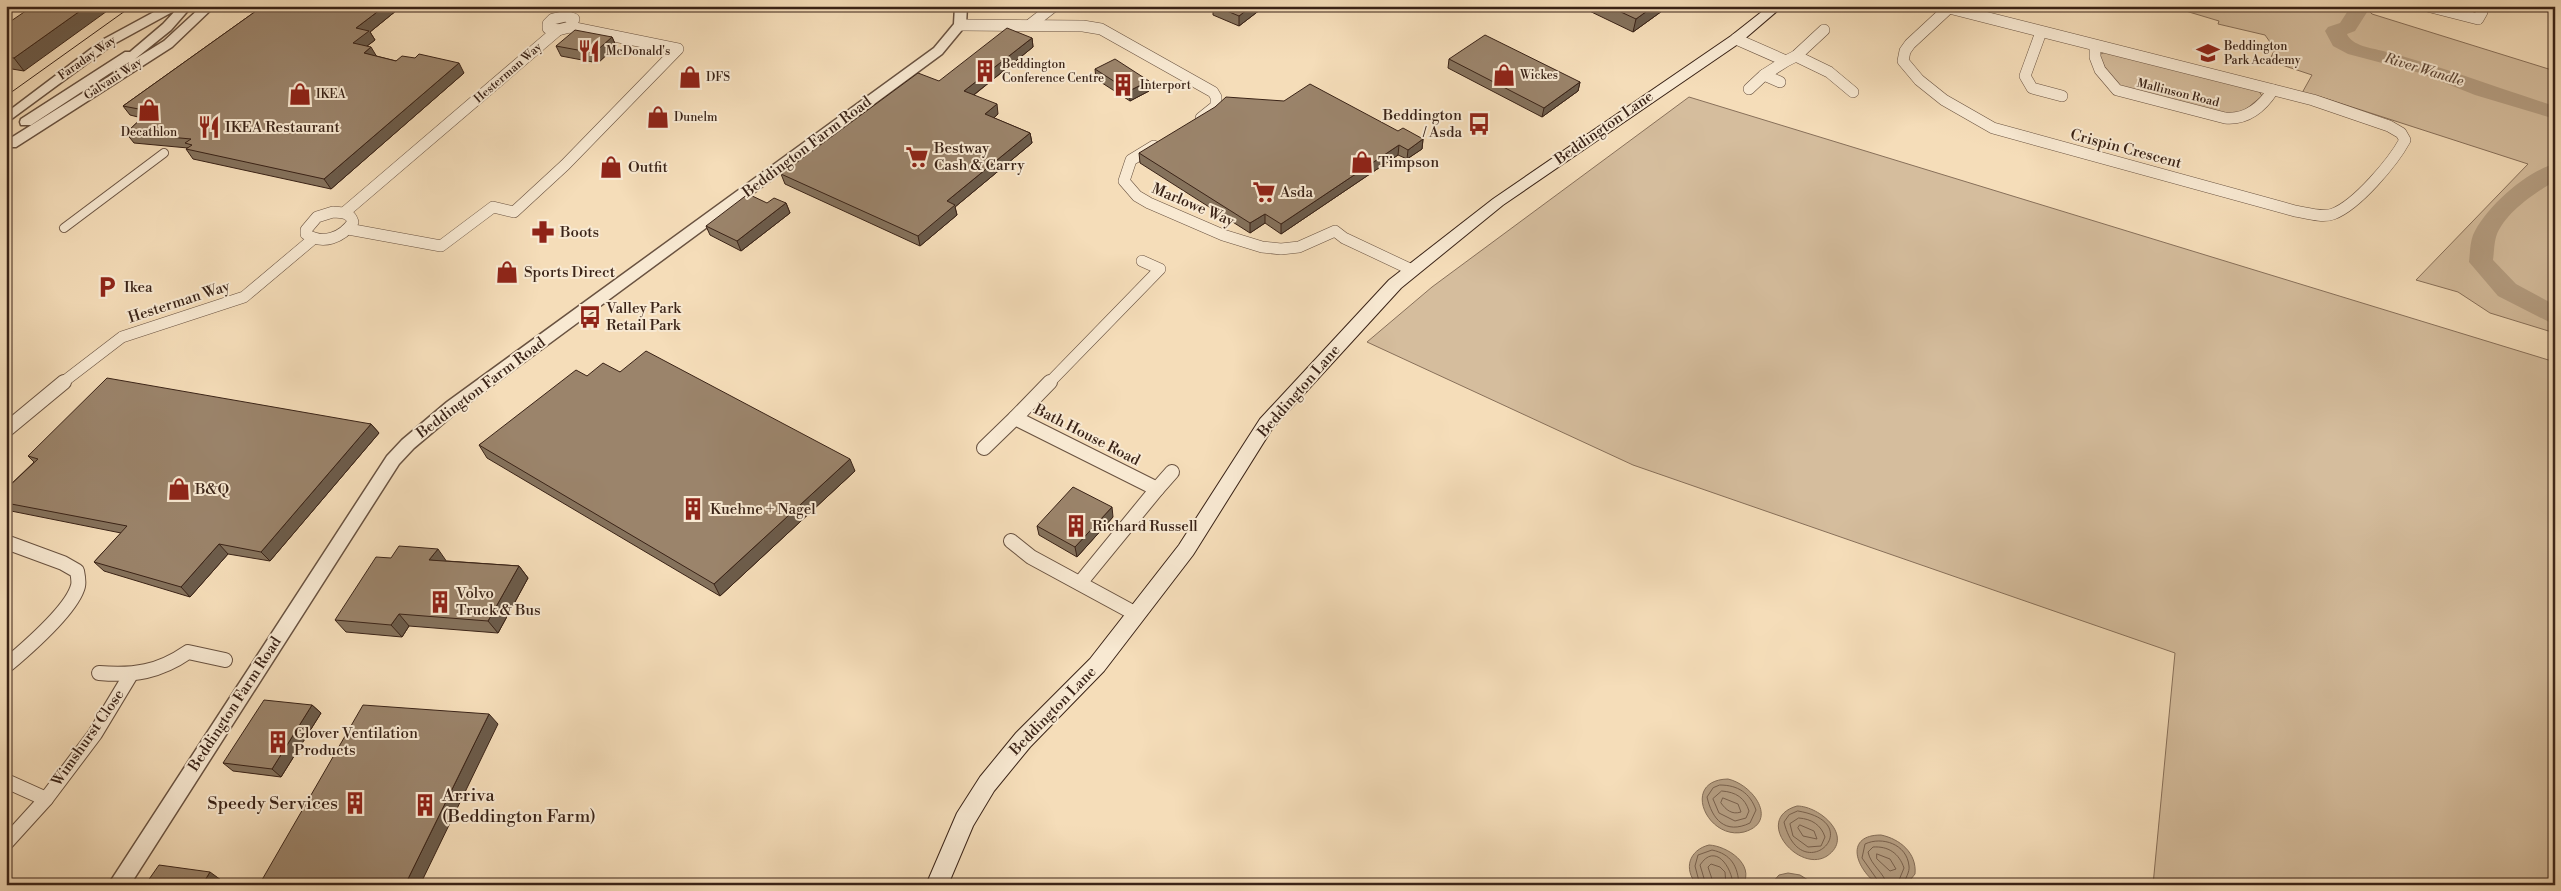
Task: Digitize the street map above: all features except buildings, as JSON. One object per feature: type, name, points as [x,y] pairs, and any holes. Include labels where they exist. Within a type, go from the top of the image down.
[{"type":"main road","name":"Beddington Lane","points":[[937,885],[965,820],[987,784],[1023,740],[1097,665],[1186,550],[1266,424],[1395,284],[1505,198],[1736,39],[1777,6]]},
{"type":"street","name":"Faraday Way","points":[[6,119],[47,86],[108,42],[174,6]]},
{"type":"street","points":[[8,142],[126,62],[167,27],[186,6]]},
{"type":"street","name":"Galvani Way","points":[[8,142],[168,44],[209,6]]},
{"type":"street","points":[[961,6],[960,25],[1030,24],[1082,26],[1102,29],[1212,92],[1216,97],[1216,106],[1205,116],[1192,123]]},
{"type":"street","points":[[1030,24],[1054,6]]},
{"type":"street","points":[[2427,6],[2478,19],[2482,12]]},
{"type":"street","name":"Mallinson Road","points":[[1950,7],[2095,46],[2273,90],[2383,124],[2401,133],[2405,140]]},
{"type":"street","name":"Crispin Crescent","points":[[1950,7],[1910,44],[1905,51],[1903,62],[1922,82],[1968,116],[2000,130],[2295,211],[2323,216],[2336,213],[2350,202],[2392,161],[2405,140]]},
{"type":"street","name":"Hesterman Way","points":[[345,212],[558,30],[550,29],[548,26],[550,21],[557,18],[573,18],[575,21],[570,27],[678,48],[559,171],[514,212],[492,207],[441,246],[348,229]]},
{"type":"street","name":"Beddington Farm Road","points":[[118,885],[393,460],[408,444],[453,406],[938,51],[960,25]]},
{"type":"street","points":[[1749,89],[1764,75],[1791,59],[1824,30]]},
{"type":"street","points":[[2041,32],[2026,76],[2032,88],[2062,96]]},
{"type":"street","points":[[1736,39],[1829,72],[1853,92]]},
{"type":"street","name":"Mallinson Road","points":[[2095,46],[2095,57],[2110,85],[2117,90],[2224,118],[2235,120],[2245,117],[2267,100],[2273,90]]},
{"type":"street","points":[[1764,75],[1780,82]]},
{"type":"street","name":"Marlowe Way","points":[[1163,141],[1131,160],[1125,171],[1124,181],[1128,188],[1149,203],[1261,248],[1299,247],[1335,231],[1356,244],[1412,270]]},
{"type":"street","points":[[64,228],[164,153]]},
{"type":"street","points":[[345,212],[351,216],[353,222],[348,229],[332,238],[314,239],[306,234],[310,222],[325,214],[345,212]]},
{"type":"street","name":"Hesterman Way","points":[[6,430],[101,351],[122,337],[148,326],[217,307],[244,297],[314,239]]},
{"type":"street","name":"Bath House Road","points":[[1142,261],[1160,270],[1015,418],[1157,489]]},
{"type":"street","points":[[984,448],[1015,418]]},
{"type":"street","points":[[1080,583],[1172,472]]},
{"type":"street","points":[[1011,541],[1031,557],[1136,614]]},
{"type":"street","points":[[6,542],[63,562],[78,571],[78,585],[71,600],[59,615],[6,666]]},
{"type":"street","name":"Wimshurst Close","points":[[99,673],[130,676],[150,673],[169,666],[188,652],[225,660]]},
{"type":"street","name":"Wimshurst Close","points":[[6,843],[46,798],[95,734],[130,676]]},
{"type":"street","name":"Wimshurst Close","points":[[6,781],[46,798]]},
{"type":"shaded area","points":[[2169,6],[2364,6],[2372,14],[2555,71],[2555,333],[2490,313],[2458,292],[2416,280],[2528,164],[2321,97],[2302,93],[2312,75],[2282,65],[2283,61],[2271,57],[2275,49],[2265,35],[2218,24],[2219,21]]},
{"type":"shaded area","points":[[2105,52],[2259,91],[2262,96],[2238,116],[2131,92],[2112,82],[2099,55]]},
{"type":"shaded area","points":[[1689,97],[2555,362],[2555,885],[2153,885],[2175,653],[1633,465],[1367,342],[1432,287]]},
{"type":"water","points":[[1728,779],[1746,788],[1759,804],[1760,820],[1754,827],[1744,832],[1731,832],[1719,828],[1704,809],[1702,799],[1705,789],[1713,782]]},
{"type":"water","points":[[1797,806],[1806,807],[1824,817],[1836,832],[1835,848],[1827,856],[1816,860],[1804,858],[1793,852],[1785,843],[1779,832],[1779,822],[1784,813]]},
{"type":"water","points":[[1881,835],[1895,840],[1910,853],[1915,866],[1915,874],[1906,885],[1876,883],[1863,869],[1859,861],[1858,846],[1862,840],[1870,836]]},
{"type":"water","points":[[1709,845],[1724,849],[1742,863],[1746,877],[1743,885],[1697,885],[1690,873],[1690,861],[1697,851]]},
{"type":"water","points":[[1788,873],[1800,875],[1816,885],[1770,885],[1779,875]]},
{"type":"waterway","name":"River Wandle","points":[[2361,6],[2348,27],[2335,31],[2340,42],[2355,50],[2427,69],[2483,90],[2555,113]]},
{"type":"waterway","name":"River Wandle","points":[[2555,171],[2526,190],[2496,217],[2485,235],[2481,262],[2507,290],[2555,316]]},
{"type":"tram line","points":[[6,96],[132,6]]},
{"type":"place","name":"McDonald's","points":[[589,51]]},
{"type":"place","name":"Beddington Park Academy","points":[[2208,53]]},
{"type":"place","name":"Beddington Conference Centre","points":[[985,71]]},
{"type":"place","name":"Wickes","points":[[1504,75]]},
{"type":"place","name":"DFS","points":[[690,77]]},
{"type":"place","name":"Interport","points":[[1123,85]]},
{"type":"place","name":"IKEA","points":[[300,94]]},
{"type":"place","name":"Decathlon","points":[[149,110]]},
{"type":"place","name":"Dunelm","points":[[658,117]]},
{"type":"place","name":"Beddington / Asda","points":[[1479,124]]},
{"type":"place","name":"IKEA Restaurant","points":[[209,127]]},
{"type":"place","name":"Bestway Cash & Carry","points":[[917,157]]},
{"type":"place","name":"Timpson","points":[[1362,162]]},
{"type":"place","name":"Outfit","points":[[611,167]]},
{"type":"place","name":"Asda","points":[[1264,192]]},
{"type":"place","name":"Boots","points":[[543,232]]},
{"type":"place","name":"Sports Direct","points":[[507,272]]},
{"type":"place","name":"Ikea","points":[[107,287]]},
{"type":"place","name":"Valley Park Retail Park","points":[[590,317]]},
{"type":"place","name":"B&Q","points":[[179,489]]},
{"type":"place","name":"Kuehne + Nagel","points":[[693,509]]},
{"type":"place","name":"Richard Russell","points":[[1076,526]]},
{"type":"place","name":"Volvo Truck & Bus","points":[[440,602]]},
{"type":"place","name":"Glover Ventilation Products","points":[[278,742]]},
{"type":"place","name":"Speedy Services","points":[[355,803]]},
{"type":"place","name":"Arriva (Beddington Farm)","points":[[425,805]]}]
